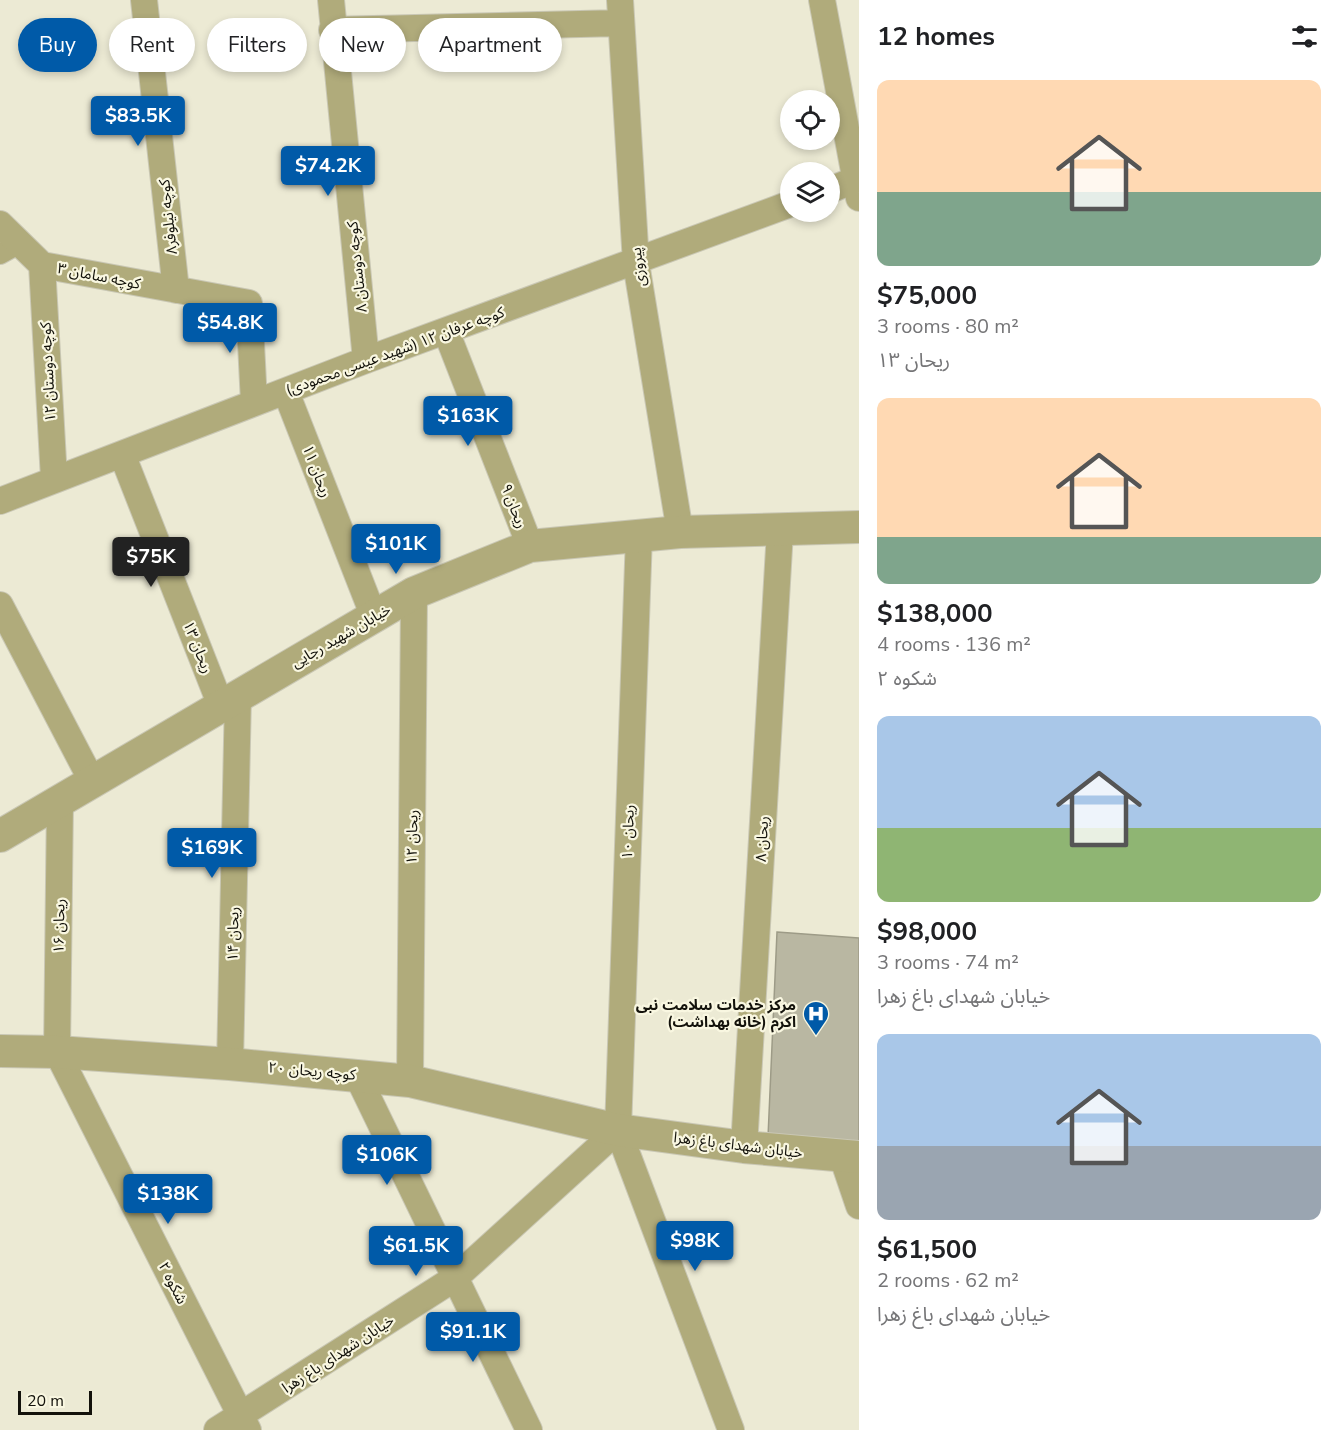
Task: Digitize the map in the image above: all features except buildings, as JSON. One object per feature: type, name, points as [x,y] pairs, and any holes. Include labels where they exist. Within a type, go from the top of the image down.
[{"type":"street","name":"کوچه نیلوفر۸","points":[[144,0],[176,290]]},
{"type":"street","name":"کوچه دوستان ۸","points":[[331,0],[332,18]]},
{"type":"street","points":[[822,0],[858,185],[840,188]]},
{"type":"street","points":[[406,25],[621,11]]},
{"type":"street","name":"پیروزی","points":[[621,11],[636,263],[680,532]]},
{"type":"street","name":"کوچه دوستان ۸","points":[[337,72],[366,360]]},
{"type":"street","name":"کوچه عرفان ۱۲ (شهید عیسی محمودی)","points":[[0,501],[366,360],[636,263],[780,208]]},
{"type":"street","name":"کوچه سامان ۳","points":[[0,224],[10,249],[42,265],[249,303],[254,403]]},
{"type":"street","name":"کوچه دوستان ۱۲","points":[[42,265],[54,479]]},
{"type":"street","name":"ریحان ۹","points":[[446,331],[530,546]]},
{"type":"street","name":"ریحان ۱۱","points":[[286,392],[374,616]]},
{"type":"street","name":"ریحان ۱۳","points":[[122,454],[229,701]]},
{"type":"street","name":"خیابان شهید رجایی","points":[[0,836],[414,593],[530,546],[680,532],[859,527]]},
{"type":"street","name":"ریحان ۸","points":[[744,1147],[780,531]]},
{"type":"street","name":"ریحان ۱۰","points":[[618,1130],[639,535]]},
{"type":"street","name":"ریحان ۱۲","points":[[410,1081],[414,593]]},
{"type":"street","points":[[0,605],[92,781]]},
{"type":"street","name":"ریحان ۱۴","points":[[229,701],[230,1064]]},
{"type":"street","name":"ریحان ۱۶","points":[[57,1052],[60,800]]},
{"type":"street","name":"کوچه ریحان ۲۰","points":[[0,1051],[57,1052],[230,1064],[410,1081],[618,1130]]},
{"type":"street","name":"شکوه ۲","points":[[57,1052],[244,1423]]},
{"type":"street","points":[[357,1075],[529,1430]]},
{"type":"street","points":[[618,1130],[731,1430]]},
{"type":"street","name":"خیابان شهدای باغ‌ زهرا","points":[[618,1130],[744,1147],[850,1157]]},
{"type":"street","name":"خیابان شهدای باغ زهرا","points":[[217,1430],[244,1423],[455,1278],[618,1130]]},
{"type":"street","points":[[850,1157],[859,1206]]},
{"type":"place","name":"مرکز خدمات سلامت نبی اکرم (خانه بهداشت)","points":[[816,1037]]}]
